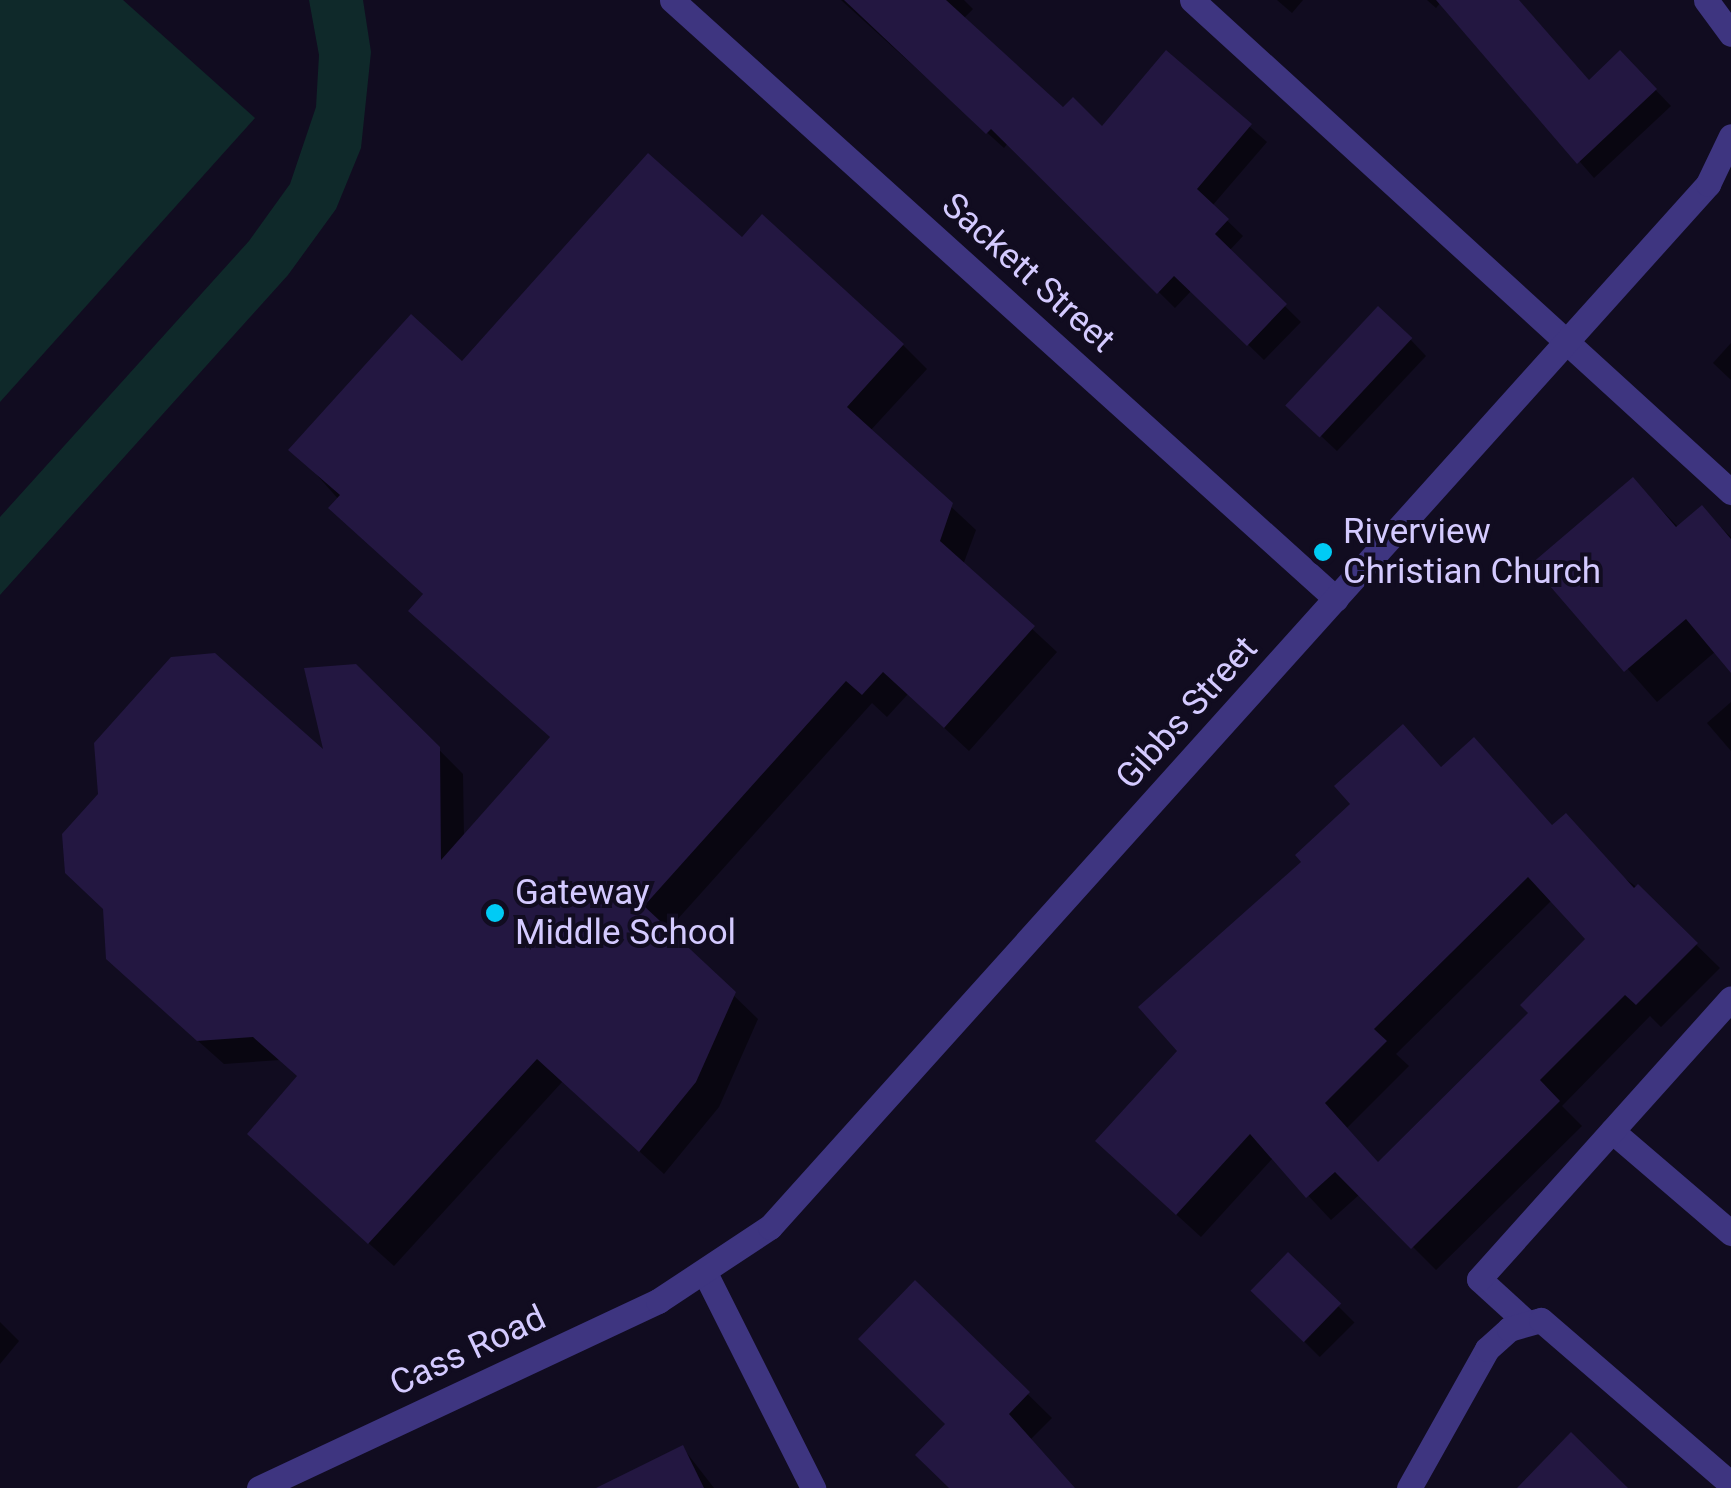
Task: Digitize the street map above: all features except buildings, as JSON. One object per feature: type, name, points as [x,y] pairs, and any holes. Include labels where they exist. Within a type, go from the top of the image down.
[{"type":"street","name":"Sackett Street","points":[[672,0],[1336,600]]},
{"type":"street","points":[[1192,0],[1731,492]]},
{"type":"street","points":[[1706,0],[1731,34]]},
{"type":"street","points":[[1716,0],[1731,7]]},
{"type":"street","name":"Gibbs Street","points":[[705,1274],[770,1226],[815,1183],[1564,340],[1720,178],[1731,136]]},
{"type":"street","points":[[1731,998],[1479,1279],[1525,1321],[1550,1323],[1731,1484]]},
{"type":"street","points":[[1612,1131],[1731,1233]]},
{"type":"street","points":[[705,1274],[813,1488]]},
{"type":"street","name":"Cass Road","points":[[259,1488],[705,1274]]},
{"type":"street","points":[[1409,1488],[1487,1348],[1525,1321]]},
{"type":"green space","points":[[0,0],[123,0],[255,118],[0,402]]},
{"type":"green space","points":[[309,0],[363,0],[371,52],[361,148],[336,209],[288,275],[0,595],[0,517],[249,241],[290,184],[316,107],[319,55]]},
{"type":"place","name":"Riverview Christian Church","points":[[1323,552]]},
{"type":"place","name":"Gateway Middle School","points":[[495,913]]}]
